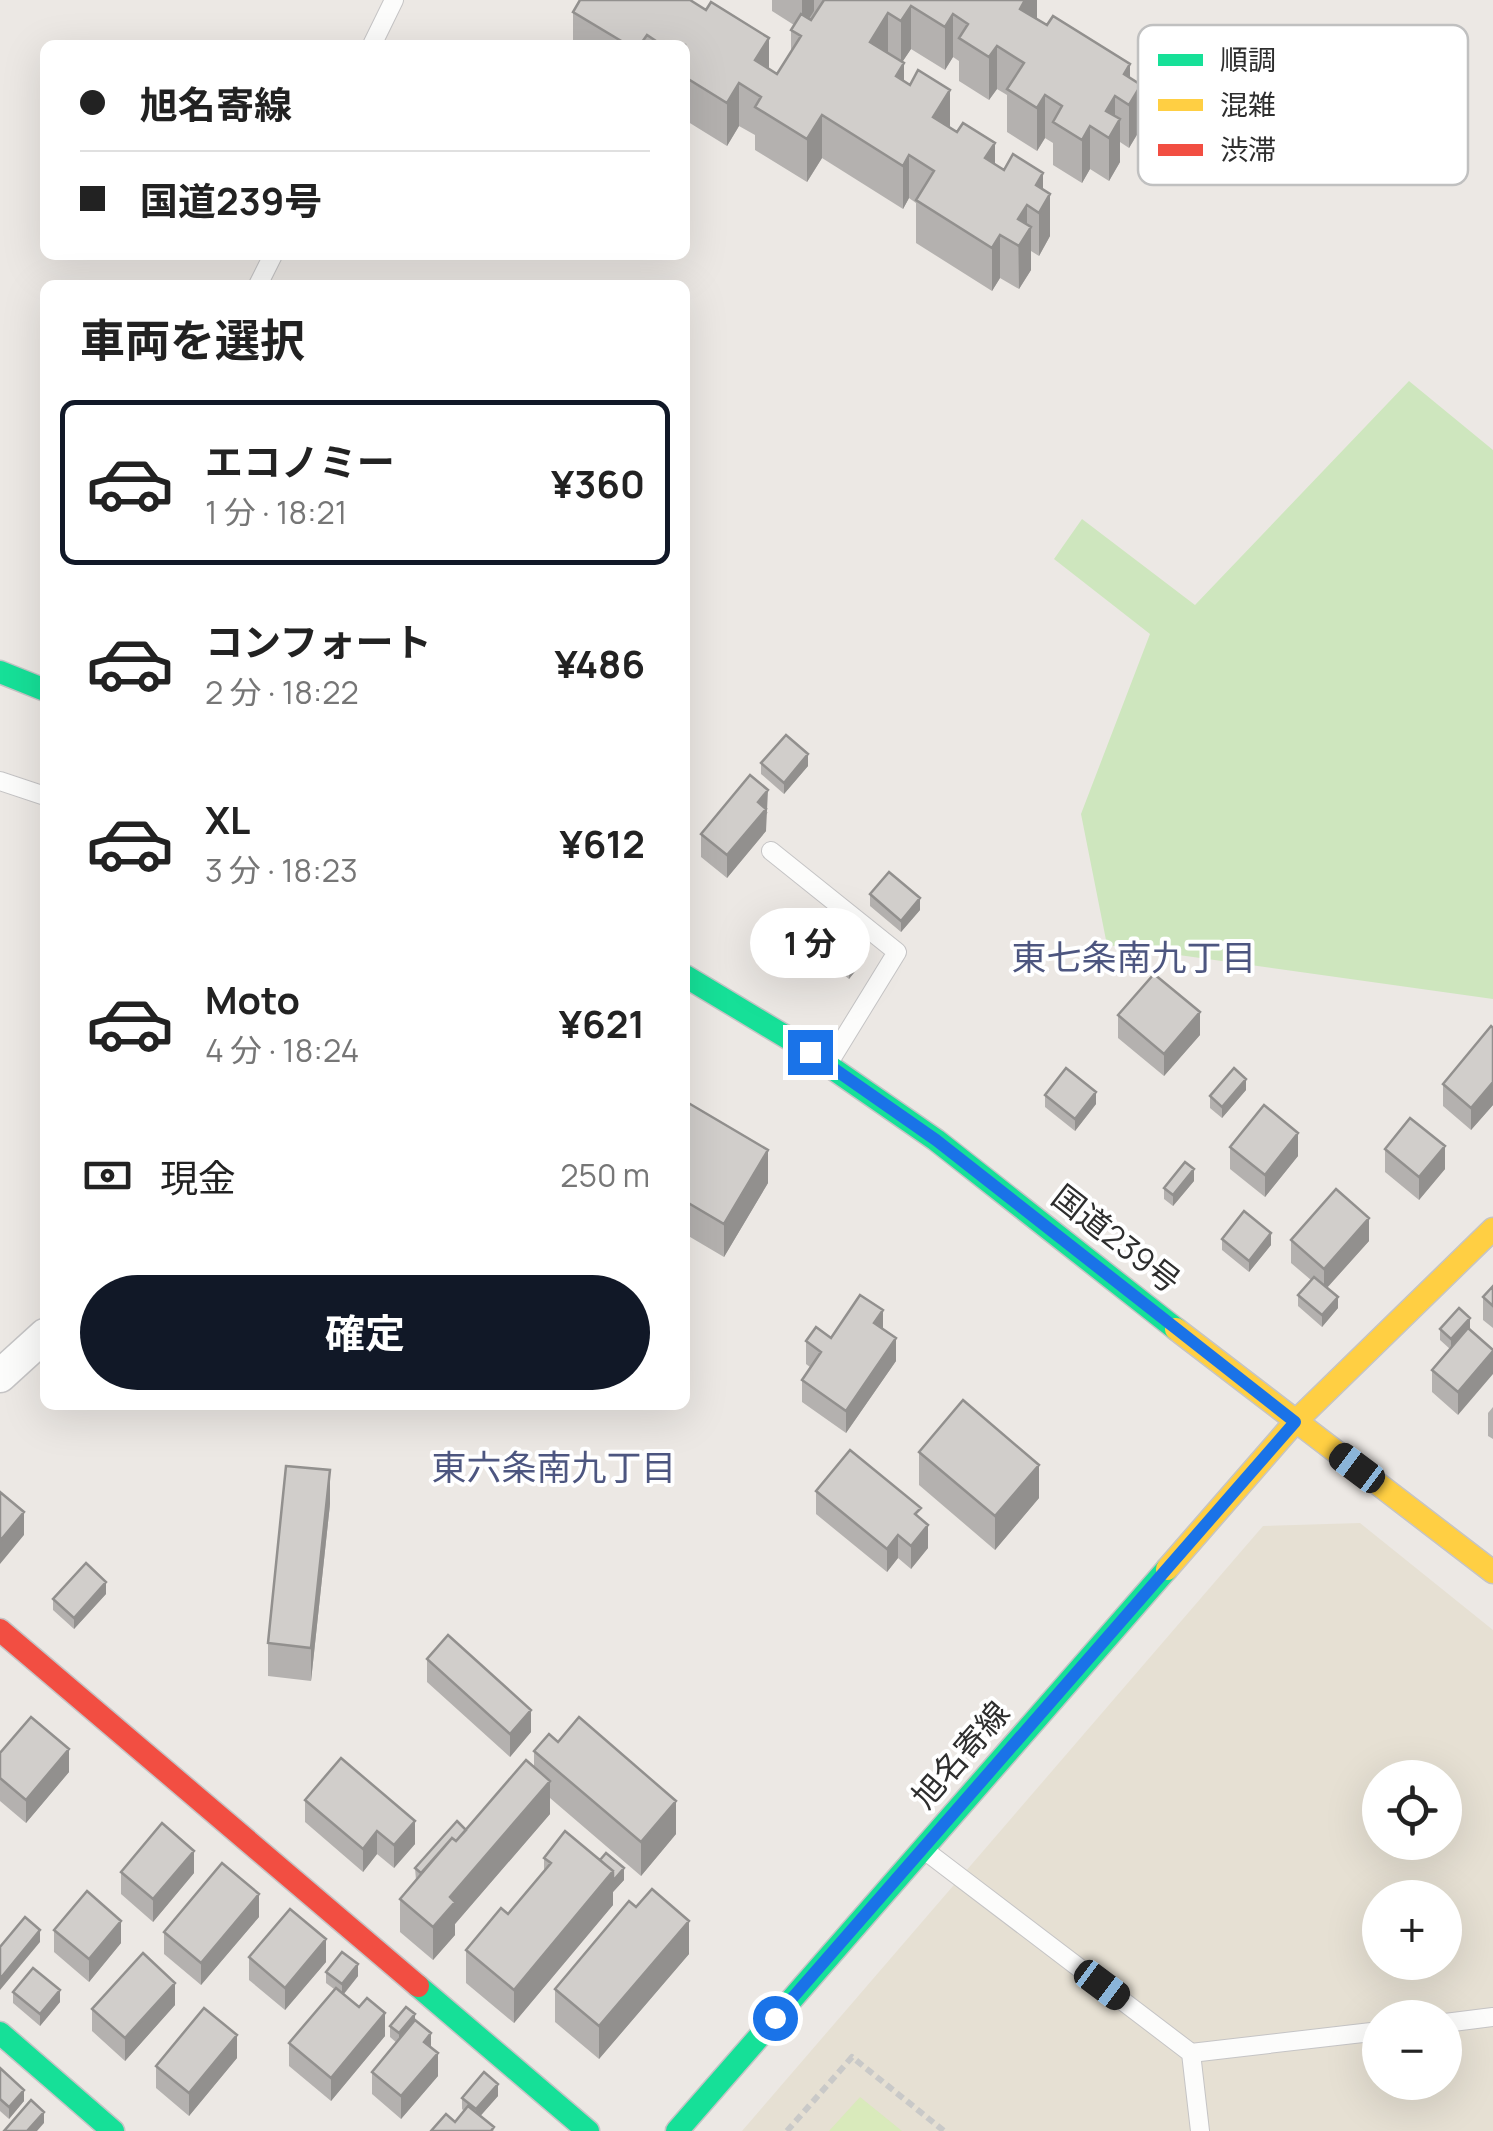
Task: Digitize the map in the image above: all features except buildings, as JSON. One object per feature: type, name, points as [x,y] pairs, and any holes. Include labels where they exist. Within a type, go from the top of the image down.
[{"type":"main road","points":[[0,672],[40,688]]},
{"type":"main road","name":"国道239号","points":[[690,979],[793,1041],[936,1140],[1493,1572]]},
{"type":"main road","name":"旭名寄線","points":[[677,2131],[1295,1422],[1492,1231]]},
{"type":"main road","points":[[0,1630],[588,2131]]},
{"type":"main road","points":[[0,2033],[113,2131]]},
{"type":"street","points":[[0,1376],[40,1340]]},
{"type":"lane","points":[[374,40],[394,0]]},
{"type":"lane","points":[[0,781],[40,794]]},
{"type":"lane","points":[[772,851],[897,952],[828,1064]]},
{"type":"lane","points":[[923,1849],[1191,2053],[1362,2032]]},
{"type":"lane","points":[[1462,2021],[1493,2017]]},
{"type":"lane","points":[[1191,2053],[1200,2131]]},
{"type":"path","points":[[787,2131],[852,2056],[944,2131]]},
{"type":"shaded area","points":[[1360,1523],[1493,1630],[1493,2131],[742,2131],[1263,1526]]},
{"type":"green space","points":[[1409,381],[1493,450],[1493,999],[1107,945],[1081,814],[1150,634],[1054,559],[1082,519],[1195,605]]},
{"type":"green space","points":[[860,2097],[902,2131],[829,2131]]},
{"type":"traffic: fast","points":[[0,672],[40,688]]},
{"type":"traffic: fast","points":[[690,979],[793,1041],[936,1140],[1176,1329]]},
{"type":"traffic: fast","points":[[677,2131],[1167,1569]]},
{"type":"traffic: fast","points":[[418,1986],[588,2131]]},
{"type":"traffic: fast","points":[[0,2033],[113,2131]]},
{"type":"traffic: slow","points":[[1167,1569],[1295,1422],[1493,1229]]},
{"type":"traffic: slow","points":[[1176,1329],[1493,1572]]},
{"type":"traffic: jam","points":[[0,1630],[418,1986]]},
{"type":"district","name":"東七条南九丁目","points":[[1134,958]]},
{"type":"district","name":"東六条南九丁目","points":[[554,1468]]},
{"type":"route","points":[[775,2018],[1295,1422],[936,1140],[810,1052]]}]
